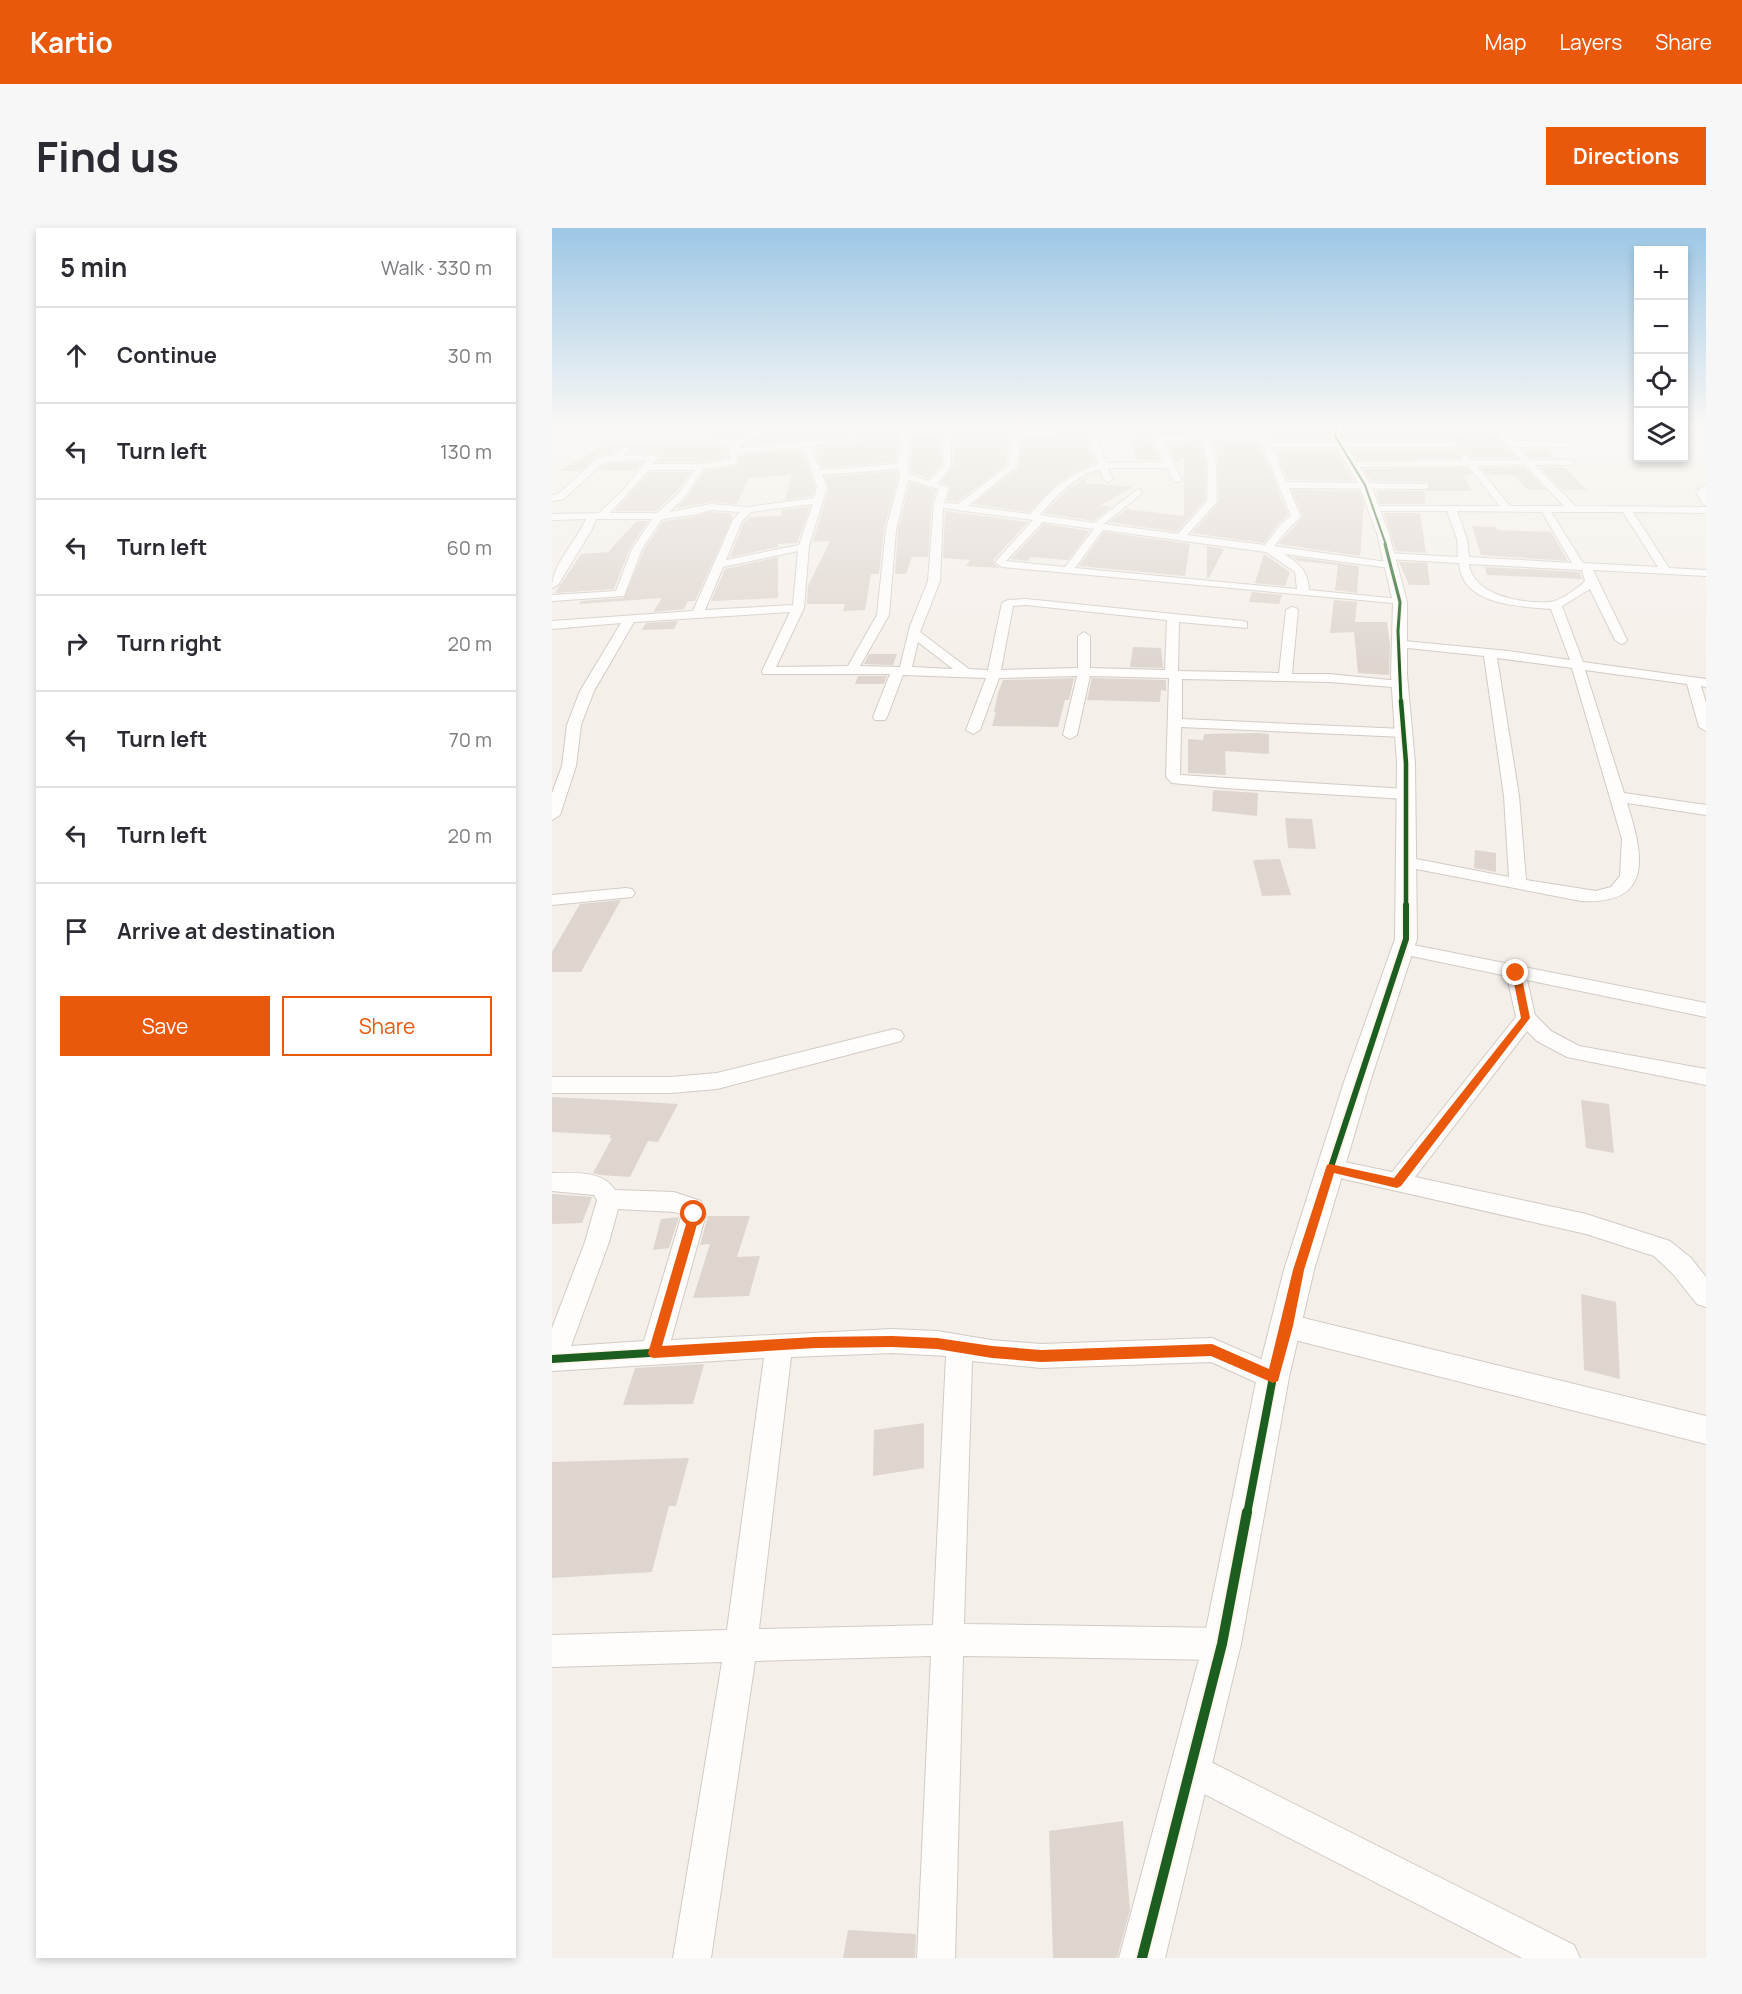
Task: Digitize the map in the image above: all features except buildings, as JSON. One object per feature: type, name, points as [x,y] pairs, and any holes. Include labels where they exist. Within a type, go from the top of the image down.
[{"type":"street","points":[[552,585],[586,531],[610,504]]},
{"type":"street","points":[[603,623],[620,594],[637,549],[659,516],[672,504]]},
{"type":"street","points":[[552,517],[659,516],[694,512],[711,507],[748,510],[792,504]]},
{"type":"street","points":[[818,504],[818,512],[804,547],[798,608],[768,671],[852,670],[993,674],[1084,672],[1329,678],[1400,685]]},
{"type":"street","points":[[852,670],[883,615],[891,530],[896,504]]},
{"type":"street","points":[[959,508],[965,504]]},
{"type":"street","points":[[1044,504],[1037,517],[1000,562],[1007,565],[1400,602]]},
{"type":"street","points":[[1067,571],[1099,525],[1124,504]]},
{"type":"street","points":[[1181,536],[1210,504]]},
{"type":"street","points":[[1268,548],[1285,526],[1296,517],[1290,504]]},
{"type":"street","points":[[1142,1958],[1222,1644],[1273,1377],[1299,1270],[1357,1082],[1406,939],[1406,794],[1398,643],[1400,602],[1388,560],[1367,504]]},
{"type":"street","points":[[1439,504],[1460,531],[1465,574],[1477,590],[1488,596],[1556,606]]},
{"type":"street","points":[[1489,504],[1507,508],[1706,510]]},
{"type":"street","points":[[1504,504],[1507,508]]},
{"type":"street","points":[[1567,504],[1571,508]]},
{"type":"street","points":[[880,717],[902,671],[934,581],[940,505],[1268,548],[1388,560],[1464,560],[1586,571],[1706,573]]},
{"type":"street","points":[[1544,508],[1586,571],[1621,640]]},
{"type":"street","points":[[1626,509],[1666,571]]},
{"type":"street","points":[[697,614],[738,520],[748,510]]},
{"type":"street","points":[[560,528],[574,516]]},
{"type":"street","points":[[718,565],[804,547]]},
{"type":"street","points":[[1268,548],[1302,573],[1303,593]]},
{"type":"street","points":[[1556,606],[1558,602],[1580,593],[1586,571]]},
{"type":"street","points":[[552,598],[620,594]]},
{"type":"street","points":[[974,730],[993,674],[1008,603],[1026,602],[1243,625]]},
{"type":"street","points":[[1406,862],[1598,898],[1610,896],[1622,888],[1632,865],[1630,839],[1577,663],[1556,606]]},
{"type":"street","points":[[552,625],[798,608]]},
{"type":"street","points":[[1286,677],[1292,610]]},
{"type":"street","points":[[1173,619],[1175,723],[1173,777],[1185,782],[1406,794]]},
{"type":"street","points":[[552,815],[569,766],[574,725],[587,691],[629,620]]},
{"type":"street","points":[[914,633],[966,673]]},
{"type":"street","points":[[1070,735],[1084,672],[1084,636]]},
{"type":"street","points":[[1398,643],[1577,663],[1700,682],[1706,727]]},
{"type":"street","points":[[1490,653],[1518,856],[1518,883]]},
{"type":"street","points":[[1175,723],[1404,733]]},
{"type":"street","points":[[552,767],[569,766]]},
{"type":"street","points":[[1618,797],[1706,810]]},
{"type":"street","points":[[552,900],[626,893]]},
{"type":"street","points":[[1403,949],[1706,1011]]},
{"type":"street","points":[[1516,973],[1526,1018],[1544,1036],[1574,1052],[1706,1077]]},
{"type":"street","points":[[1397,1183],[1526,1018]]},
{"type":"street","points":[[552,1085],[671,1085],[717,1081],[894,1036]]},
{"type":"street","points":[[1330,1168],[1586,1224],[1662,1248],[1682,1266],[1706,1296]]},
{"type":"street","points":[[552,1182],[581,1182],[601,1187],[609,1199],[597,1242],[552,1359],[779,1345],[892,1341],[937,1343],[1041,1356],[1212,1350],[1273,1377]]},
{"type":"street","points":[[609,1199],[674,1202],[693,1208],[694,1214],[654,1353]]},
{"type":"street","points":[[1287,1326],[1706,1430]]},
{"type":"street","points":[[692,1958],[741,1646],[779,1345]]},
{"type":"street","points":[[936,1958],[959,1347]]},
{"type":"street","points":[[552,1651],[948,1640],[1222,1644]]},
{"type":"street","points":[[1191,1769],[1561,1958]]},
{"type":"cycle path","points":[[1142,1958],[1222,1644],[1273,1377],[1299,1270],[1357,1082],[1406,939],[1406,763],[1399,675],[1400,602],[1383,534],[1372,504]]},
{"type":"cycle path","points":[[552,1359],[815,1343],[892,1341],[937,1343],[991,1352],[1041,1356],[1212,1350],[1273,1377]]},
{"type":"route","points":[[694,1214],[654,1353],[815,1343],[892,1341],[937,1343],[992,1352],[1041,1356],[1212,1350],[1273,1377],[1299,1270],[1330,1168],[1397,1183],[1526,1018],[1516,973]]}]
